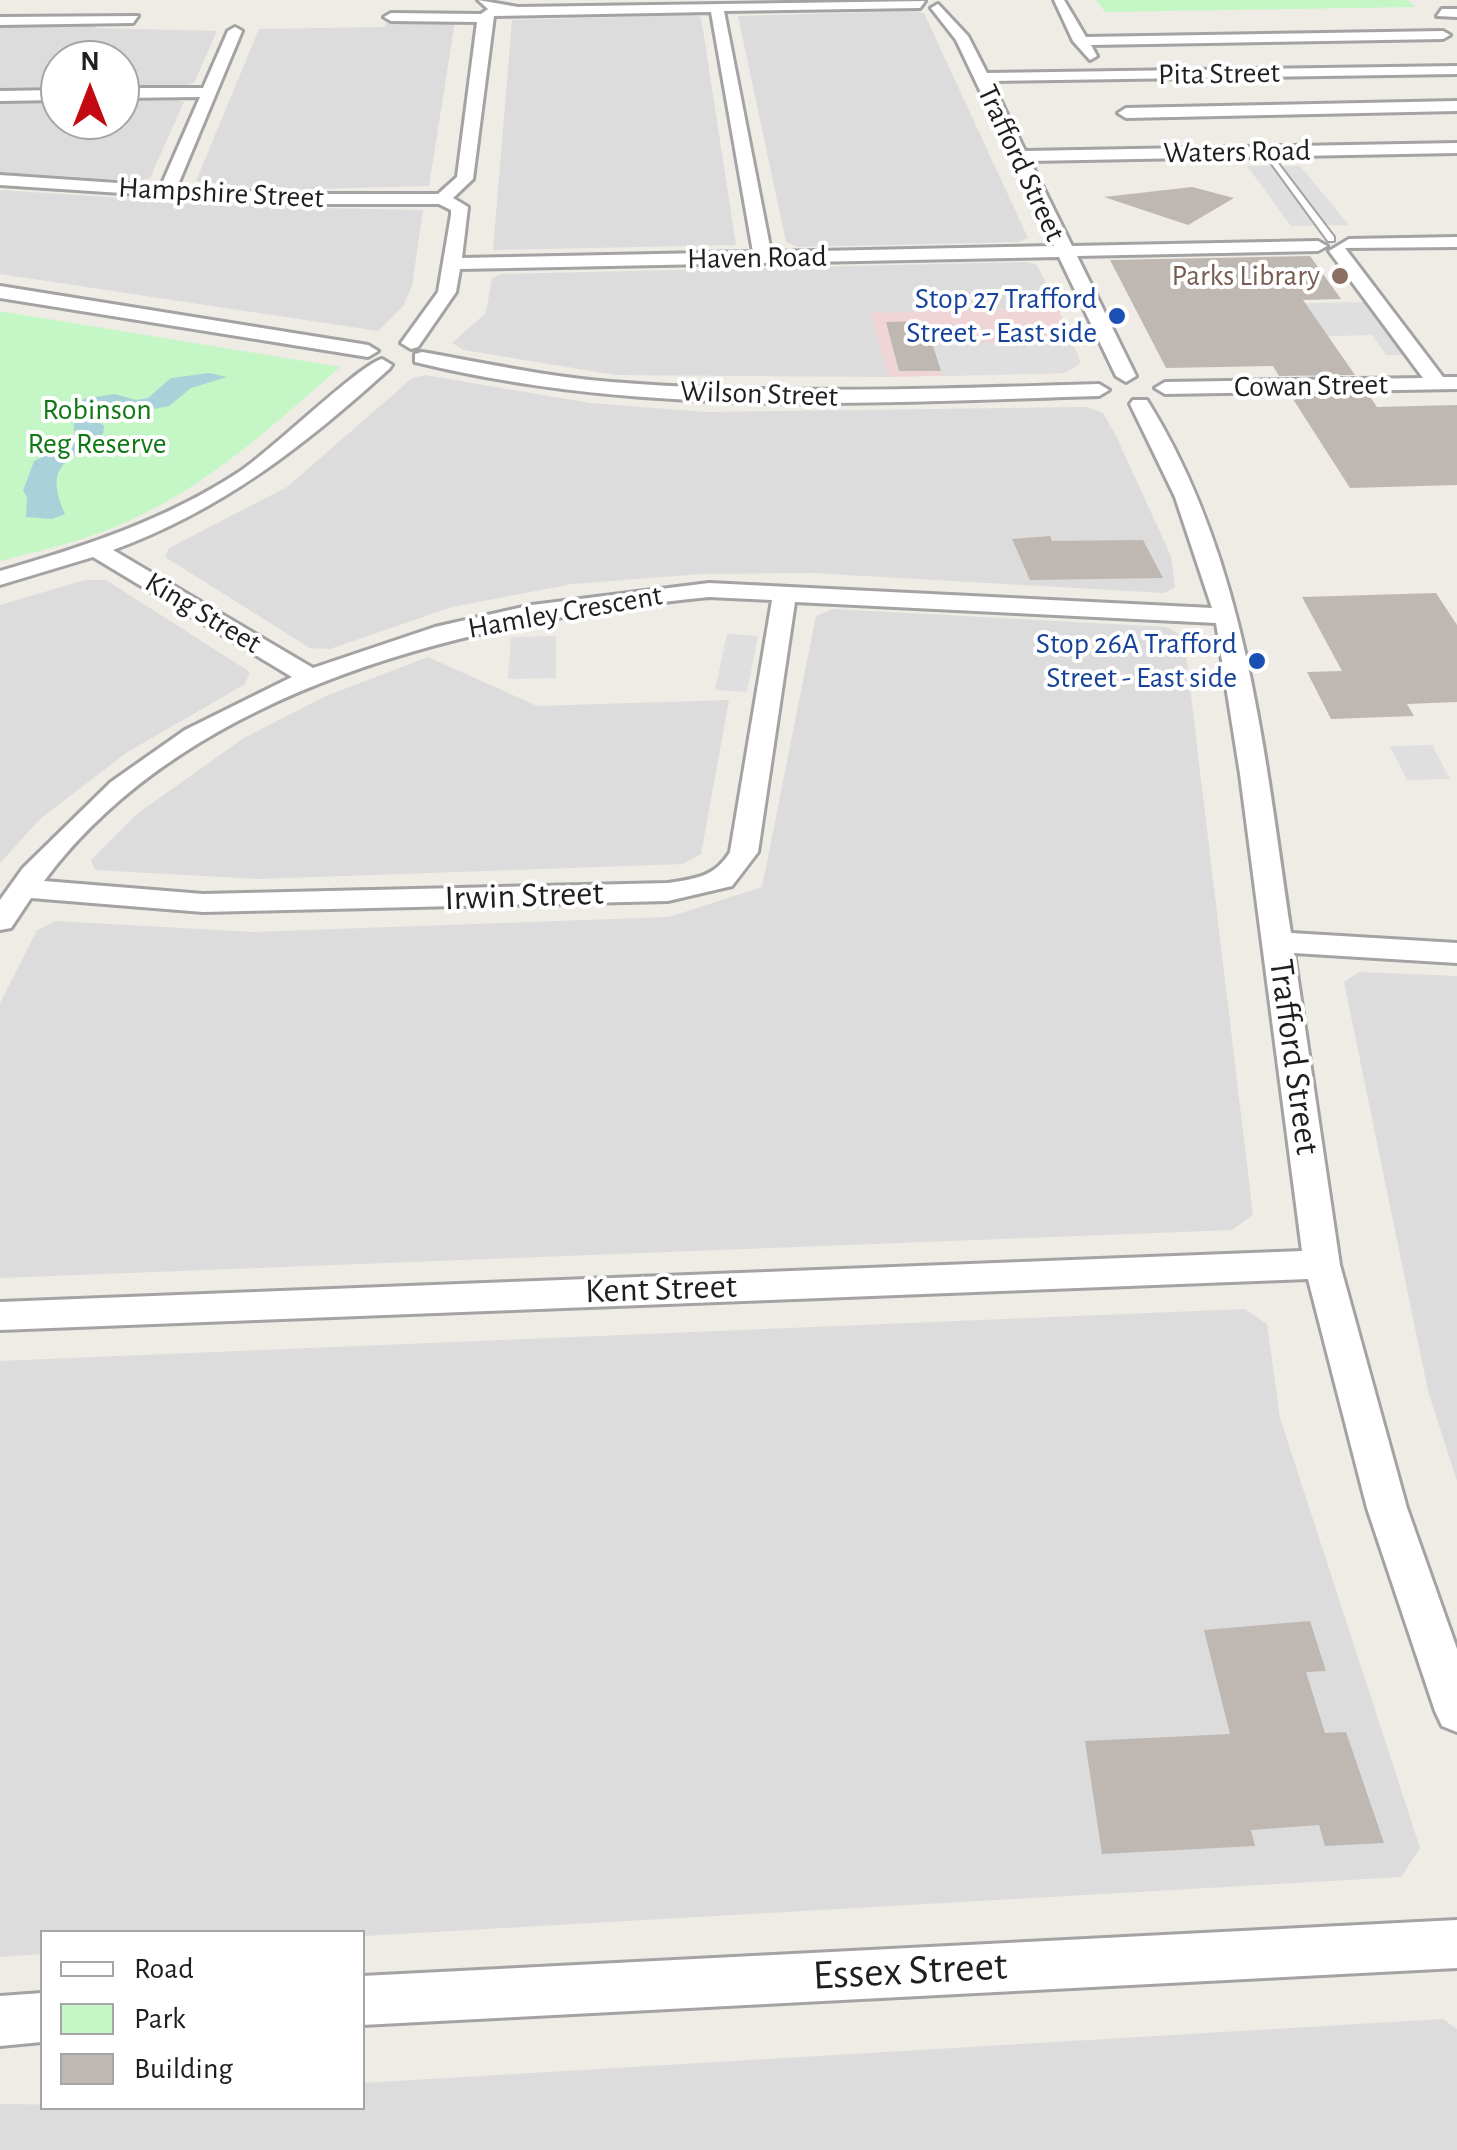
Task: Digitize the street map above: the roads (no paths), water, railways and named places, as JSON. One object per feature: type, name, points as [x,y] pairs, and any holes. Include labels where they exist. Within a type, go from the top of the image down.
[{"type":"street","points":[[391,16],[490,9],[932,3]]},
{"type":"street","name":"Trafford Street","points":[[932,3],[962,38],[1062,252],[1144,389],[1226,616],[1278,942],[1322,1266],[1387,1508],[1457,1711]]},
{"type":"street","points":[[1058,3],[1126,114],[1457,106]]},
{"type":"street","points":[[717,8],[763,258]]},
{"type":"street","points":[[0,578],[161,522],[244,478],[375,358],[381,344],[416,350],[439,309],[451,264],[460,215],[458,208],[442,199],[465,179],[490,9]]},
{"type":"street","points":[[0,21],[133,19]]},
{"type":"street","points":[[1080,41],[1444,22],[1457,48]]},
{"type":"street","points":[[167,191],[236,31]]},
{"type":"street","name":"Pita Street","points":[[982,77],[1126,114],[1457,70]]},
{"type":"street","points":[[140,94],[209,92]]},
{"type":"street","points":[[0,96],[40,95]]},
{"type":"street","name":"Waters Road","points":[[1018,156],[1126,114],[1264,151],[1457,148]]},
{"type":"street","name":"Hampshire Street","points":[[0,180],[289,199],[442,199]]},
{"type":"street","name":"Haven Road","points":[[451,264],[1457,242]]},
{"type":"street","points":[[1334,245],[1447,383]]},
{"type":"street","points":[[0,292],[375,358]]},
{"type":"street","name":"Wilson Street","points":[[416,350],[606,388],[720,395],[802,398],[1099,390]]},
{"type":"street","points":[[1108,378],[1144,389],[1109,398],[1099,390],[1108,378]]},
{"type":"street","name":"Cowan Street","points":[[1144,389],[1447,383]]},
{"type":"street","name":"King Street","points":[[94,548],[312,678]]},
{"type":"street","name":"Hamley Crescent","points":[[0,921],[53,850],[97,808],[167,755],[238,712],[392,648],[536,611],[628,596],[786,591],[1226,616]]},
{"type":"street","name":"Irwin Street","points":[[24,888],[203,903],[322,903],[668,892],[708,886],[733,874],[744,852],[786,591]]},
{"type":"street","points":[[1278,942],[1457,953]]},
{"type":"street","name":"Kent Street","points":[[0,1316],[1186,1267],[1322,1266]]},
{"type":"street","name":"Essex Street","points":[[365,2001],[1457,1944]]},
{"type":"street","points":[[0,2020],[40,2018]]},
{"type":"lane","points":[[1264,151],[1334,245]]},
{"type":"water","points":[[209,373],[227,377],[191,388],[169,406],[134,413],[98,412],[95,419],[104,426],[103,434],[70,459],[58,474],[65,514],[52,519],[26,517],[27,497],[23,491],[34,461],[75,440],[73,415],[83,399],[115,394],[136,400],[148,398],[171,378]]},
{"type":"place","name":"Parks Library","points":[[1340,276]]},
{"type":"place","name":"Stop 27 Trafford Street - East side","points":[[1117,316]]},
{"type":"place","name":"Stop 26A Trafford Street - East side","points":[[1257,661]]},
{"type":"park label","name":"Robinson Reg Reserve","points":[[97,427]]}]
